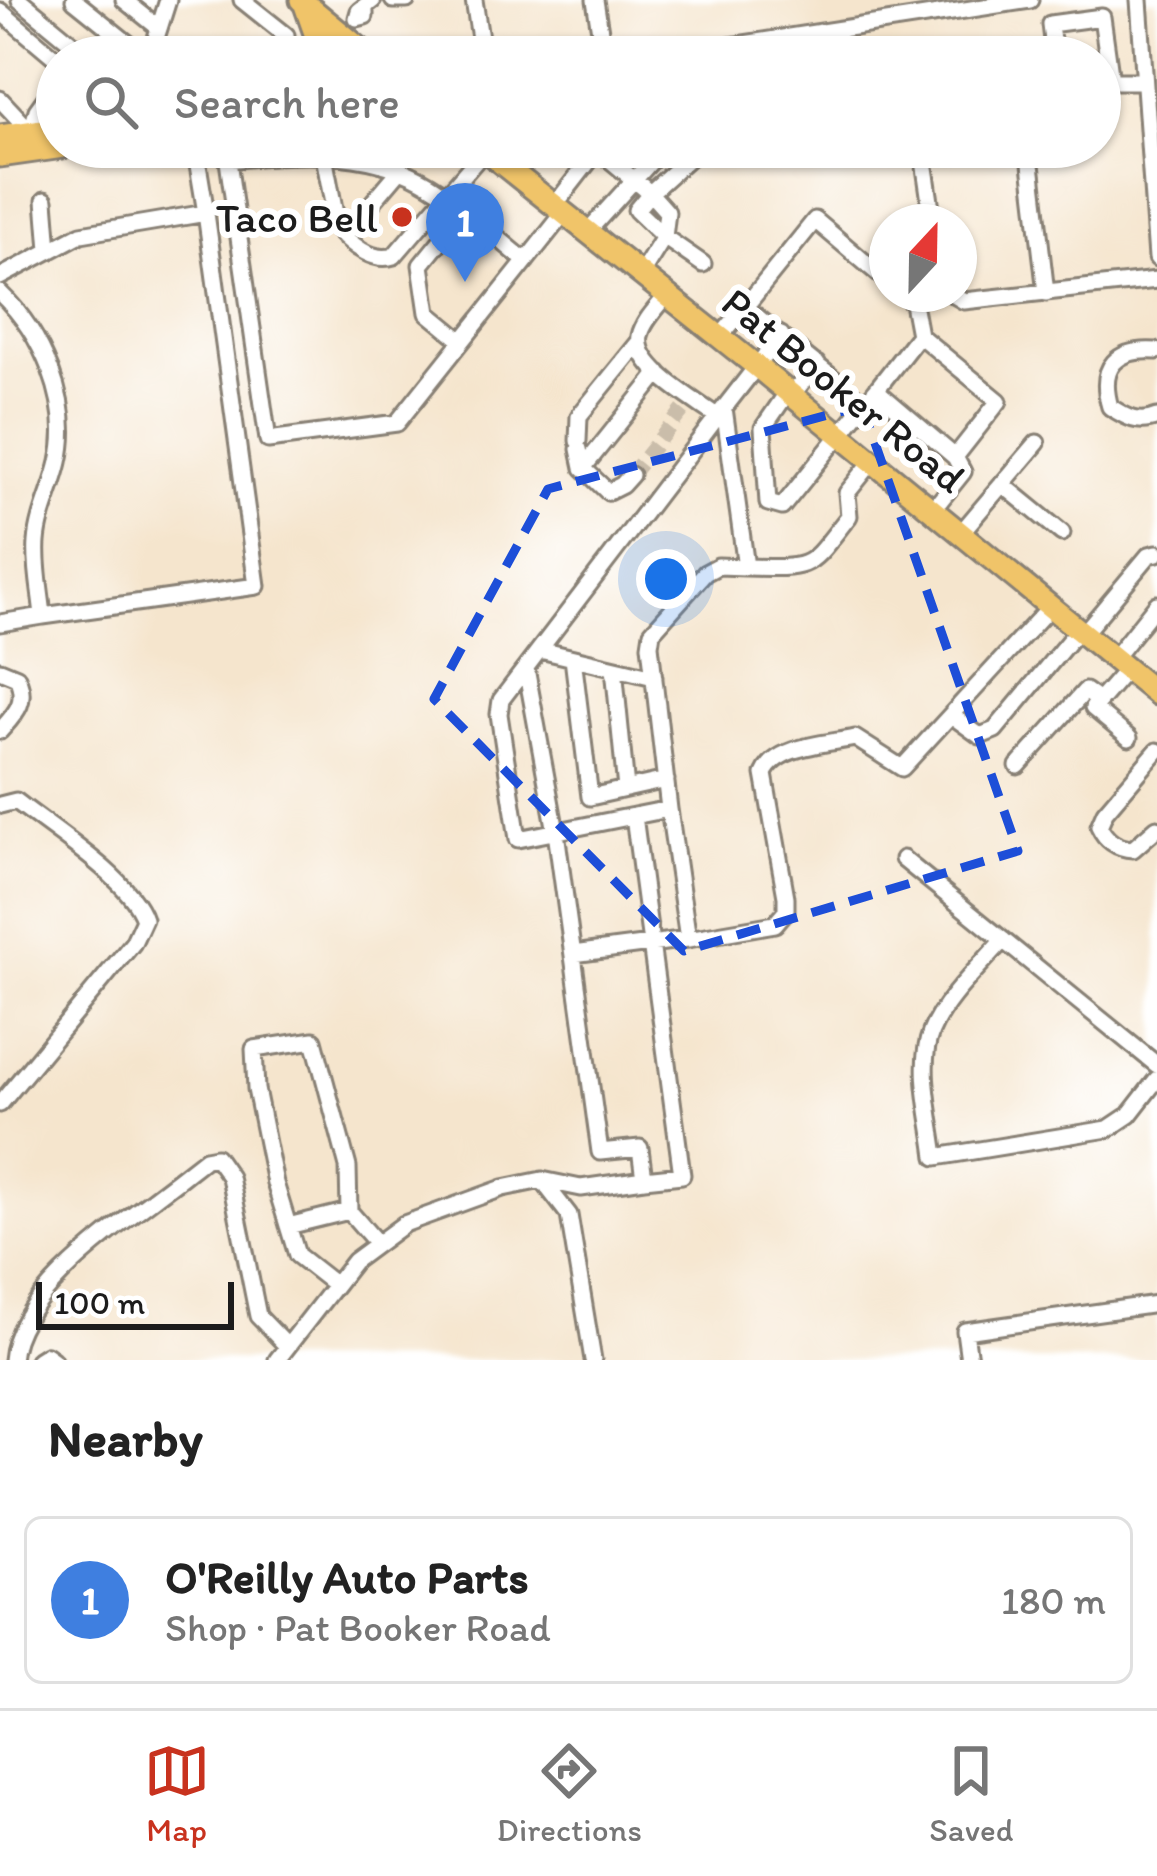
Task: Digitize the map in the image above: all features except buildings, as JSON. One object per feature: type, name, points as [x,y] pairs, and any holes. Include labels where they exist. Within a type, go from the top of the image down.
[{"type":"main road","points":[[303,1],[359,15]]},
{"type":"main road","points":[[303,1],[316,36]]},
{"type":"main road","points":[[0,136],[36,131]]},
{"type":"main road","points":[[0,156],[36,151]]},
{"type":"main road","name":"Pat Booker Road","points":[[510,168],[1157,694]]},
{"type":"street","points":[[20,0],[64,36]]},
{"type":"street","points":[[74,0],[120,36]]},
{"type":"street","points":[[124,0],[159,28]]},
{"type":"street","points":[[156,36],[168,0]]},
{"type":"street","points":[[242,0],[285,36]]},
{"type":"street","points":[[393,0],[407,0]]},
{"type":"street","points":[[474,0],[480,36]]},
{"type":"street","points":[[595,0],[601,36]]},
{"type":"street","points":[[791,36],[933,7],[1030,0]]},
{"type":"street","points":[[1068,0],[1074,20]]},
{"type":"street","points":[[1139,0],[1157,258]]},
{"type":"street","points":[[0,11],[36,41]]},
{"type":"street","points":[[1052,36],[1051,24],[1102,17],[1103,36]]},
{"type":"street","points":[[1121,81],[1142,81]]},
{"type":"street","points":[[0,99],[32,131],[36,117]]},
{"type":"street","points":[[0,623],[257,586],[198,168]]},
{"type":"street","points":[[228,168],[268,440],[397,423],[526,261],[586,168]]},
{"type":"street","points":[[326,168],[334,222],[371,256],[386,259],[394,256],[471,168]]},
{"type":"street","points":[[393,168],[445,195],[526,261]]},
{"type":"street","points":[[623,168],[667,212],[669,221],[641,274]]},
{"type":"street","points":[[587,232],[646,168]]},
{"type":"street","points":[[650,193],[678,168]]},
{"type":"street","points":[[925,168],[930,204]]},
{"type":"street","points":[[1031,168],[1046,292]]},
{"type":"street","points":[[344,236],[400,170]]},
{"type":"street","points":[[44,200],[49,250]]},
{"type":"street","points":[[462,341],[428,313],[421,265],[464,212]]},
{"type":"street","points":[[0,277],[81,234],[206,214]]},
{"type":"street","points":[[720,337],[815,220],[869,265]]},
{"type":"street","points":[[664,237],[703,264]]},
{"type":"street","points":[[977,300],[1157,280]]},
{"type":"street","points":[[0,293],[36,337],[62,422],[60,458],[36,546],[43,616]]},
{"type":"street","points":[[631,475],[608,492],[583,468],[579,416],[639,342],[642,329],[668,295]]},
{"type":"street","points":[[745,307],[817,364],[955,457],[963,472],[931,512]]},
{"type":"street","points":[[915,312],[920,335],[999,401],[955,457]]},
{"type":"street","points":[[670,809],[518,839],[499,714],[502,700],[781,335]]},
{"type":"street","points":[[817,364],[764,428],[771,506],[782,507],[920,335]]},
{"type":"street","points":[[639,342],[646,363],[688,404],[721,413]]},
{"type":"street","points":[[1157,351],[1122,353],[1108,371],[1104,386],[1110,406],[1127,418],[1146,422],[1157,417]]},
{"type":"street","points":[[583,468],[659,373]]},
{"type":"street","points":[[721,413],[746,567]]},
{"type":"street","points":[[959,535],[1037,443]]},
{"type":"street","points":[[688,939],[652,632],[705,573],[718,566],[801,568],[817,557],[849,516],[847,493],[871,464]]},
{"type":"street","points":[[1003,484],[1062,533]]},
{"type":"street","points":[[951,715],[980,736],[995,730],[1149,555],[1157,553]]},
{"type":"street","points":[[1130,738],[1094,708],[1157,604]]},
{"type":"street","points":[[573,954],[775,924],[786,911],[764,774],[770,761],[855,738],[902,768],[1049,608]]},
{"type":"street","points":[[540,650],[654,677]]},
{"type":"street","points":[[573,658],[590,797],[666,780]]},
{"type":"street","points":[[526,668],[556,832],[600,1152],[640,1148],[644,1179]]},
{"type":"street","points":[[614,668],[626,789]]},
{"type":"street","points":[[0,670],[17,677],[23,692],[21,707],[0,731]]},
{"type":"street","points":[[1018,766],[1085,691],[1099,701]]},
{"type":"street","points":[[1157,751],[1105,812],[1099,826],[1103,836],[1121,848],[1133,849],[1157,829]]},
{"type":"street","points":[[0,805],[16,801],[140,904],[144,919],[133,943],[0,1104]]},
{"type":"street","points":[[12,1360],[13,1340],[40,1297],[62,1274],[187,1174],[216,1157],[230,1177],[258,1316],[282,1353],[334,1284],[376,1242],[435,1210],[503,1187],[542,1180],[581,1188],[682,1175],[634,816]]},
{"type":"street","points":[[902,860],[1157,1065]]},
{"type":"street","points":[[1003,940],[930,1033],[926,1056],[936,1157],[1108,1129],[1129,1115],[1157,1079]]},
{"type":"street","points":[[334,1284],[297,1255],[256,1089],[254,1049],[314,1040],[348,1167],[349,1211],[376,1242]]},
{"type":"street","points":[[542,1180],[568,1215],[593,1360]]},
{"type":"street","points":[[288,1226],[349,1211]]},
{"type":"street","points":[[969,1360],[965,1331],[1157,1304]]},
{"type":"street","points":[[38,1360],[46,1355],[53,1360]]},
{"type":"highlighted area","points":[[862,406],[1018,851],[684,951],[434,699],[548,489]]},
{"type":"tunnel","points":[[631,475],[683,410]]},
{"type":"place","name":"Taco Bell","points":[[402,217]]},
{"type":"place","name":"O'Reilly Auto Parts","points":[[465,282]]}]
